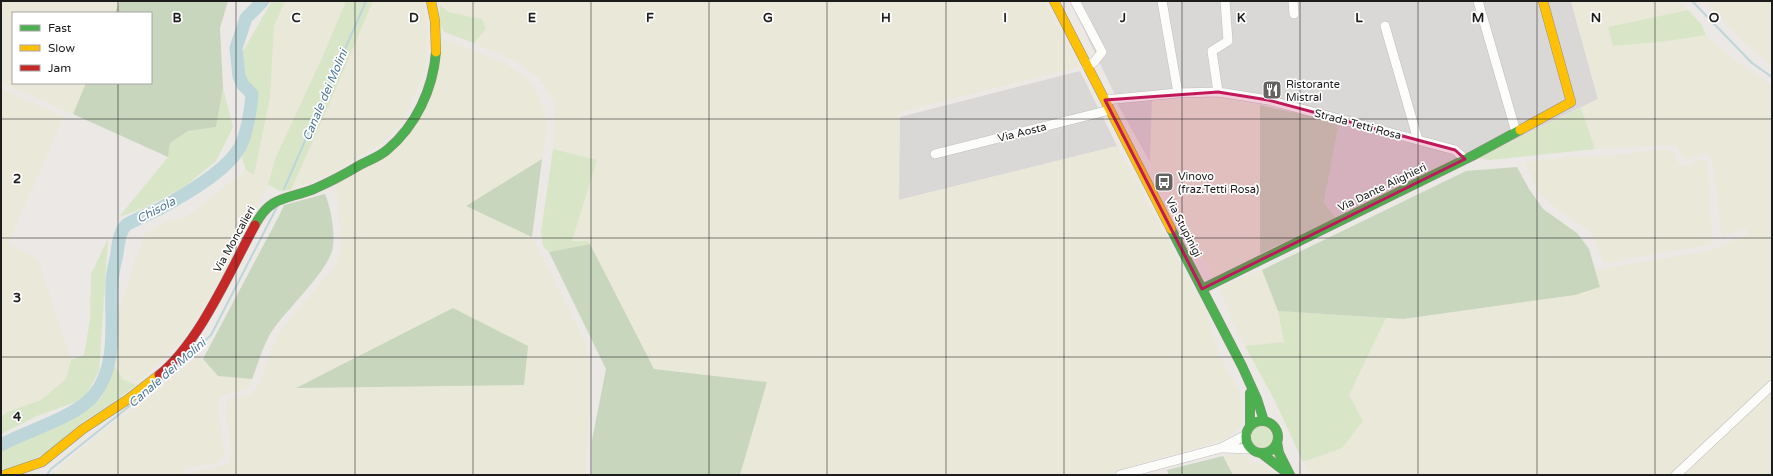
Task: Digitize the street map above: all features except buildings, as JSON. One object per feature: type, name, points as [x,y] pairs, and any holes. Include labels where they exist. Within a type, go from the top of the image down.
[{"type":"street","name":"Via Moncalieri","points":[[4,475],[42,462],[83,429],[127,400],[164,371],[188,343],[206,315],[266,206],[276,199],[314,189],[330,182],[386,151],[405,134],[417,115],[433,74],[436,55],[436,31],[431,1]]},
{"type":"street","name":"Via Stupinigi","points":[[1054,1],[1247,378],[1257,399],[1264,421],[1269,423],[1276,431],[1279,452],[1289,475]]},
{"type":"street","points":[[1075,1],[1102,52],[1094,62],[1088,66]]},
{"type":"street","points":[[1162,1],[1178,93]]},
{"type":"street","points":[[1218,92],[1212,51],[1228,41],[1225,1]]},
{"type":"street","points":[[1293,1],[1294,14]]},
{"type":"street","points":[[1478,1],[1516,132]]},
{"type":"street","name":"Via Dante Alighieri","points":[[1202,289],[1465,159],[1571,102],[1543,1]]},
{"type":"street","points":[[1385,26],[1418,140]]},
{"type":"street","name":"Strada Tetti Rosa","points":[[1105,100],[1178,93],[1218,92],[1268,100],[1456,150],[1465,159]]},
{"type":"street","name":"Via Aosta","points":[[935,154],[1110,110]]},
{"type":"street","name":"Via Stupinigi","points":[[1247,378],[1251,401],[1248,445],[1251,449],[1261,453],[1289,475]]},
{"type":"street","points":[[1676,475],[1772,385]]},
{"type":"street","points":[[1221,448],[1248,431],[1259,422],[1264,421]]},
{"type":"street","points":[[1261,453],[1271,450],[1277,442]]},
{"type":"street","points":[[1120,475],[1221,448],[1251,449]]},
{"type":"highlighted area","points":[[1218,92],[1268,100],[1455,150],[1465,159],[1213,284],[1202,289],[1105,100]]},
{"type":"shaded area","points":[[1,1],[120,1],[115,12],[12,12],[12,84],[86,84],[73,114],[1,82]]},
{"type":"shaded area","points":[[285,1],[346,1],[322,58],[275,159],[268,185],[207,302],[185,337],[136,385],[122,379],[115,366],[116,321],[134,263],[146,233],[167,221],[185,218],[246,170],[254,175],[270,98],[274,26]]},
{"type":"shaded area","points":[[373,1],[424,1],[427,38],[425,72],[401,124],[382,143],[331,174],[291,190],[328,107]]},
{"type":"shaded area","points":[[438,1],[1044,1],[1079,67],[899,112],[899,200],[1117,146],[1208,316],[1218,352],[1240,393],[1242,422],[1235,432],[1223,440],[1102,475],[740,475],[767,382],[654,369],[588,241],[572,241],[597,160],[553,149],[555,103],[538,77],[515,61],[474,43],[486,29],[482,19],[448,12],[440,5]]},
{"type":"shaded area","points":[[1070,1],[1571,1],[1598,99],[1341,225],[1324,204],[1340,116],[1216,90],[1153,93],[1150,162],[1118,105],[1116,97]]},
{"type":"shaded area","points":[[1571,1],[1679,1],[1688,10],[1608,27],[1668,41],[1706,35],[1732,58],[1772,86],[1772,383],[1674,475],[1310,475],[1303,462],[1342,448],[1349,395],[1386,318],[1403,319],[1600,287],[1595,270],[1709,251],[1748,234],[1745,227],[1722,237],[1712,158],[1706,153],[1685,160],[1677,145],[1595,149],[1581,108],[1598,99]]},
{"type":"shaded area","points":[[1705,1],[1772,1],[1772,65],[1744,42]]},
{"type":"shaded area","points":[[440,38],[505,63],[529,80],[541,100],[547,126],[542,159],[467,206],[532,237],[584,340],[591,366],[591,394],[585,475],[189,475],[196,471],[229,464],[232,454],[226,412],[227,403],[230,399],[248,396],[253,392],[259,384],[276,339],[288,321],[335,266],[339,256],[341,240],[336,184],[389,154],[407,138],[420,118]]},
{"type":"shaded area","points":[[1080,71],[1117,146],[899,200],[900,117]]},
{"type":"shaded area","points":[[1,89],[64,117],[8,244],[38,259],[71,360],[66,379],[41,400],[7,412],[1,417]]},
{"type":"shaded area","points":[[1218,97],[1260,105],[1260,254],[1212,278],[1207,264],[1195,250],[1150,162],[1152,101]]},
{"type":"shaded area","points":[[1665,149],[1673,152],[1679,165],[1689,166],[1699,160],[1706,160],[1708,163],[1712,244],[1604,263],[1591,232],[1555,207],[1539,193],[1525,162],[1570,157],[1608,156]]},
{"type":"shaded area","points":[[1262,270],[1278,311],[1284,342],[1245,346],[1231,319],[1228,307],[1219,288]]},
{"type":"shaded area","points":[[196,358],[203,359],[218,376],[252,379],[246,389],[222,395],[218,403],[224,456],[217,463],[184,468],[182,475],[35,475],[51,474],[112,424],[147,399]]},
{"type":"shaded area","points":[[1772,389],[1772,475],[1680,475]]},
{"type":"shaded area","points":[[1240,453],[1252,462],[1267,466],[1275,475],[1233,475],[1223,456]]},
{"type":"shaded area","points":[[35,471],[35,475],[21,475]]},
{"type":"green space","points":[[120,1],[228,1],[220,28],[223,88],[216,127],[188,131],[170,143],[168,157],[73,114],[86,84],[152,84],[152,12],[115,12]]},
{"type":"green space","points":[[272,1],[285,1],[274,26],[270,98],[254,175],[246,170],[242,158],[256,109],[256,93],[246,81],[243,51]]},
{"type":"green space","points":[[346,1],[373,1],[291,190],[280,191],[268,185],[275,159],[322,58]]},
{"type":"green space","points":[[440,5],[448,12],[482,19],[486,29],[474,43],[444,32],[439,22]]},
{"type":"green space","points":[[1688,10],[1701,24],[1706,35],[1668,41],[1613,46],[1608,27]]},
{"type":"green space","points":[[223,88],[233,127],[216,161],[184,187],[144,208],[119,217],[168,157],[170,143],[188,131],[216,127]]},
{"type":"green space","points":[[1260,105],[1339,122],[1324,203],[1336,218],[1260,254]]},
{"type":"green space","points":[[1581,108],[1595,149],[1490,160],[1477,158]]},
{"type":"green space","points":[[553,149],[597,160],[572,241],[588,241],[590,244],[549,252],[543,246],[541,232]]},
{"type":"green space","points":[[542,159],[532,237],[466,206]]},
{"type":"green space","points":[[1517,167],[1529,189],[1543,209],[1577,233],[1589,249],[1600,287],[1575,295],[1403,319],[1278,311],[1262,270],[1466,171]]},
{"type":"green space","points":[[325,194],[331,214],[333,230],[332,251],[328,260],[314,281],[272,331],[263,348],[252,379],[218,376],[203,359],[284,205]]},
{"type":"green space","points":[[108,239],[99,371],[84,399],[37,416],[1,434],[1,417],[7,412],[41,400],[66,379],[71,360],[84,355],[90,320],[91,274]]},
{"type":"green space","points":[[590,244],[654,369],[767,382],[740,475],[592,475],[592,440],[606,369],[549,252]]},
{"type":"green space","points":[[453,308],[528,346],[524,385],[296,388]]},
{"type":"green space","points":[[1278,311],[1386,318],[1349,395],[1363,421],[1342,448],[1303,462],[1275,401],[1245,346],[1284,342]]},
{"type":"green space","points":[[115,366],[122,379],[136,385],[113,403],[84,421],[52,450],[22,465],[1,472],[1,451],[74,417],[101,398]]},
{"type":"green space","points":[[1262,426],[1270,429],[1273,437],[1270,445],[1262,448],[1254,445],[1251,437],[1254,429]]},
{"type":"green space","points":[[1223,456],[1233,475],[1169,475],[1167,470]]},
{"type":"waterway","name":"Chisola","points":[[1,445],[75,410],[86,403],[94,395],[102,383],[107,370],[112,341],[112,280],[120,235],[126,225],[169,204],[215,174],[225,165],[240,147],[245,135],[251,107],[252,94],[243,85],[239,76],[236,48],[246,18],[263,1]]},
{"type":"waterway","name":"Canale dei Molini","points":[[284,189],[366,1]]},
{"type":"waterway","points":[[1692,1],[1752,63],[1772,77]]},
{"type":"waterway","name":"Canale dei Molini","points":[[47,475],[51,469],[167,376],[211,335],[278,205]]},
{"type":"traffic: fast","points":[[255,225],[261,215],[273,203],[314,189],[332,181],[381,155],[387,150],[406,130],[421,106],[431,80],[436,52]]},
{"type":"traffic: fast","points":[[1202,289],[1472,156],[1520,130]]},
{"type":"traffic: fast","points":[[1171,229],[1242,366],[1257,399],[1264,421]]},
{"type":"traffic: fast","points":[[1250,393],[1250,426]]},
{"type":"traffic: fast","points":[[1262,421],[1268,422],[1275,428],[1278,437],[1277,443],[1271,450],[1262,453],[1256,452],[1249,446],[1246,437],[1247,431],[1253,424],[1262,421]]},
{"type":"traffic: fast","points":[[1277,442],[1279,453],[1290,475]]},
{"type":"traffic: fast","points":[[1261,453],[1287,473]]},
{"type":"traffic: slow","points":[[431,1],[435,21],[436,52]]},
{"type":"traffic: slow","points":[[1054,1],[1171,229]]},
{"type":"traffic: slow","points":[[1520,130],[1571,102],[1543,1]]},
{"type":"traffic: slow","points":[[4,475],[42,462],[83,429],[127,400],[159,375]]},
{"type":"traffic: jam","points":[[159,375],[174,361],[200,326],[213,305],[255,225]]},
{"type":"place","name":"Ristorante Mistral","points":[[1272,90]]},
{"type":"place","name":"Vinovo (fraz.Tetti Rosa)","points":[[1164,182]]}]
